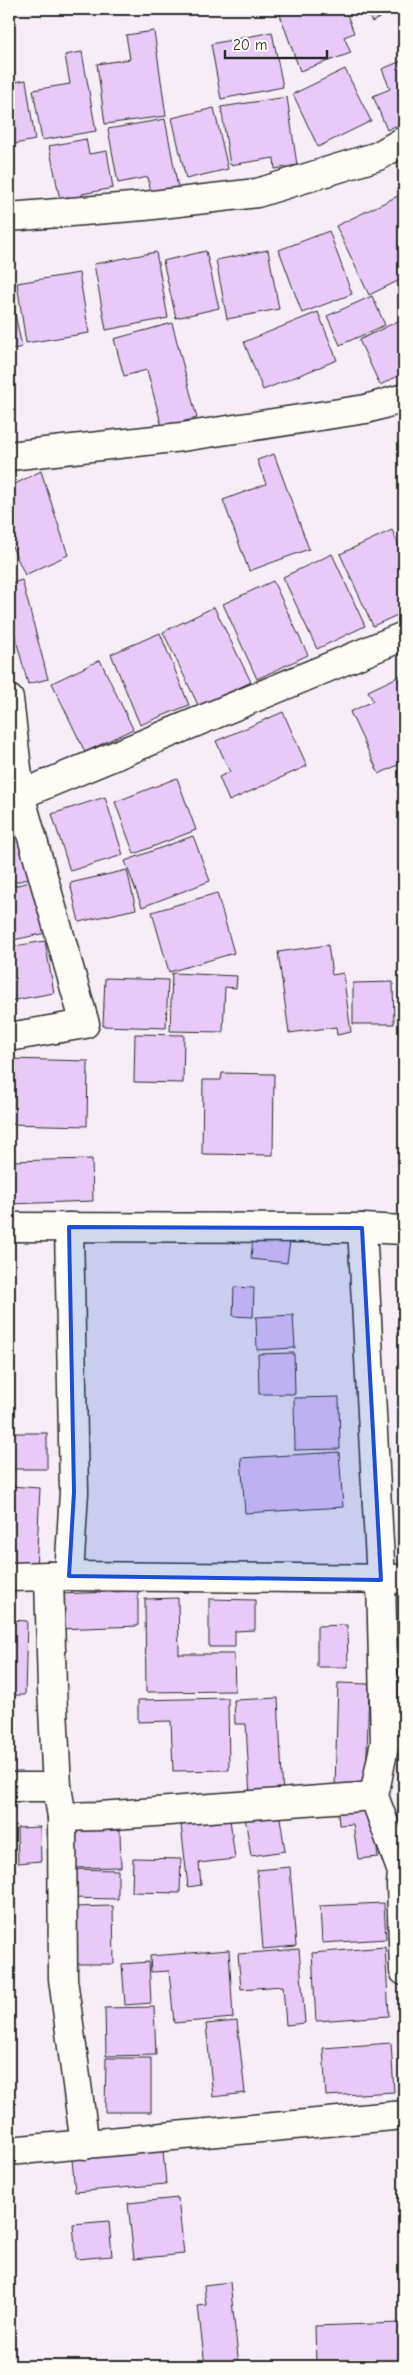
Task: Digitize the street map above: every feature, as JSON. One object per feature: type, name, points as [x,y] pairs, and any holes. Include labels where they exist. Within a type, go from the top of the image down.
[{"type":"street","points":[[9,217],[144,206],[257,193],[378,156],[404,141]]},
{"type":"street","points":[[9,456],[182,437],[366,409],[404,398]]},
{"type":"street","points":[[20,795],[404,636]]},
{"type":"street","points":[[9,699],[20,795],[85,1024],[9,1037]]},
{"type":"street","points":[[9,1227],[362,1228],[404,1230]]},
{"type":"street","points":[[68,1227],[74,1492],[59,1576],[57,1787],[62,1817],[63,1979],[84,2145]]},
{"type":"street","points":[[362,1228],[393,1579],[385,1742],[374,1796],[403,1872],[401,1885],[404,1972]]},
{"type":"street","points":[[9,1578],[59,1576],[393,1579]]},
{"type":"street","points":[[9,1787],[57,1787]]},
{"type":"street","points":[[62,1817],[100,1816],[374,1796]]},
{"type":"street","points":[[9,2151],[404,2115]]},
{"type":"highlighted area","points":[[69,1227],[362,1228],[381,1580],[69,1576],[74,1492]]},
{"type":"building","points":[[9,9],[29,9],[9,12]]},
{"type":"building","points":[[289,9],[345,9],[354,33],[344,37],[351,53],[300,71],[279,12]]},
{"type":"building","points":[[364,9],[395,9],[372,22]]},
{"type":"building","points":[[154,31],[166,116],[105,124],[97,64],[130,59],[126,35]]},
{"type":"building","points":[[272,32],[283,87],[221,99],[211,44]]},
{"type":"building","points":[[82,52],[96,131],[42,140],[33,90],[70,84],[65,55]]},
{"type":"building","points":[[404,60],[404,122],[387,130],[373,96],[390,89],[382,69]]},
{"type":"building","points":[[345,69],[371,121],[318,147],[293,94]]},
{"type":"building","points":[[26,80],[35,140],[9,145],[9,83]]},
{"type":"building","points":[[287,97],[297,165],[275,169],[274,158],[230,165],[221,107]]},
{"type":"building","points":[[214,108],[228,169],[186,179],[172,118]]},
{"type":"building","points":[[165,119],[179,193],[152,198],[148,177],[118,183],[108,129]]},
{"type":"building","points":[[86,139],[89,154],[107,151],[113,188],[82,194],[83,204],[62,209],[49,146]]},
{"type":"building","points":[[400,195],[404,204],[404,278],[369,295],[336,226]]},
{"type":"building","points":[[329,231],[352,294],[302,313],[279,250]]},
{"type":"building","points":[[268,250],[279,309],[227,319],[216,260]]},
{"type":"building","points":[[206,251],[219,308],[176,318],[163,261]]},
{"type":"building","points":[[156,252],[168,318],[106,330],[94,264]]},
{"type":"building","points":[[79,273],[89,333],[26,343],[17,283]]},
{"type":"building","points":[[9,285],[22,347],[9,350]]},
{"type":"building","points":[[372,296],[385,325],[340,345],[327,316]]},
{"type":"building","points":[[318,312],[337,360],[263,390],[244,342]]},
{"type":"building","points":[[404,318],[404,373],[380,385],[359,340]]},
{"type":"building","points":[[172,323],[197,418],[162,427],[147,370],[124,376],[114,339]]},
{"type":"building","points":[[274,454],[309,549],[249,571],[223,500],[266,484],[257,460]]},
{"type":"building","points":[[41,471],[68,555],[25,575],[9,540],[9,487]]},
{"type":"building","points":[[392,530],[404,557],[404,612],[373,626],[340,554]]},
{"type":"building","points":[[332,554],[365,626],[317,649],[283,577]]},
{"type":"building","points":[[22,580],[48,679],[28,684],[9,614],[9,584]]},
{"type":"building","points":[[273,581],[308,655],[257,679],[223,604]]},
{"type":"building","points":[[214,607],[251,682],[199,707],[163,632]]},
{"type":"building","points":[[160,633],[189,705],[140,725],[111,654]]},
{"type":"building","points":[[100,660],[133,729],[85,752],[52,683]]},
{"type":"building","points":[[404,674],[404,762],[379,774],[350,712],[373,701],[368,691]]},
{"type":"building","points":[[283,712],[307,766],[229,801],[219,777],[230,772],[216,741]]},
{"type":"building","points":[[177,778],[196,830],[134,854],[115,802]]},
{"type":"building","points":[[105,797],[123,855],[70,871],[52,814]]},
{"type":"building","points":[[25,830],[37,876],[9,884],[9,835]]},
{"type":"building","points":[[193,836],[210,881],[142,907],[125,861]]},
{"type":"building","points":[[127,870],[136,909],[79,922],[70,883]]},
{"type":"building","points":[[39,880],[50,932],[9,941],[9,887]]},
{"type":"building","points":[[217,893],[234,953],[169,972],[152,912]]},
{"type":"building","points":[[45,941],[54,993],[9,1001],[9,947]]},
{"type":"building","points":[[328,945],[332,975],[343,973],[351,1032],[337,1035],[336,1027],[289,1033],[278,952]]},
{"type":"building","points":[[172,973],[237,976],[236,988],[225,987],[223,1032],[170,1031]]},
{"type":"building","points":[[105,978],[168,980],[166,1028],[103,1026]]},
{"type":"building","points":[[393,982],[394,1024],[353,1024],[353,983]]},
{"type":"building","points":[[135,1034],[184,1035],[183,1083],[134,1082]]},
{"type":"building","points":[[9,1059],[88,1061],[87,1126],[9,1124]]},
{"type":"building","points":[[222,1073],[274,1074],[273,1155],[202,1154],[203,1080],[221,1080]]},
{"type":"building","points":[[92,1159],[93,1201],[9,1204],[9,1161]]},
{"type":"building","points":[[253,1237],[290,1241],[287,1263],[251,1259]]},
{"type":"building","points":[[234,1287],[254,1288],[253,1317],[233,1316]]},
{"type":"building","points":[[293,1315],[295,1348],[257,1350],[256,1317]]},
{"type":"building","points":[[294,1353],[295,1394],[259,1394],[258,1354]]},
{"type":"building","points":[[339,1397],[340,1449],[295,1450],[294,1398]]},
{"type":"building","points":[[9,1433],[47,1433],[47,1469],[9,1469]]},
{"type":"building","points":[[339,1452],[343,1507],[245,1513],[241,1458]]},
{"type":"building","points":[[9,1486],[40,1488],[36,1570],[9,1569]]},
{"type":"building","points":[[138,1591],[138,1626],[58,1629],[57,1594]]},
{"type":"building","points":[[178,1598],[179,1654],[234,1654],[235,1691],[146,1692],[145,1599]]},
{"type":"building","points":[[209,1599],[255,1600],[255,1630],[235,1631],[235,1647],[209,1647]]},
{"type":"building","points":[[9,1620],[27,1621],[25,1695],[9,1695]]},
{"type":"building","points":[[347,1625],[348,1667],[317,1667],[317,1626]]},
{"type":"building","points":[[338,1683],[369,1684],[366,1789],[335,1788]]},
{"type":"building","points":[[228,1698],[229,1770],[173,1771],[171,1721],[138,1722],[138,1700]]},
{"type":"building","points":[[278,1698],[283,1797],[250,1798],[246,1724],[235,1724],[234,1700]]},
{"type":"building","points":[[403,1740],[404,1740],[404,1784]]},
{"type":"building","points":[[370,1799],[378,1857],[358,1859],[353,1824],[339,1825],[337,1803]]},
{"type":"building","points":[[10,1810],[10,1846],[9,1846]]},
{"type":"building","points":[[279,1811],[285,1851],[251,1856],[245,1817]]},
{"type":"building","points":[[230,1819],[235,1859],[199,1863],[201,1885],[188,1887],[181,1825]]},
{"type":"building","points":[[40,1827],[41,1861],[18,1863],[17,1828]]},
{"type":"building","points":[[120,1830],[121,1867],[70,1868],[70,1831]]},
{"type":"building","points":[[133,1858],[181,1859],[180,1893],[132,1892]]},
{"type":"building","points":[[290,1867],[296,1946],[263,1949],[257,1870]]},
{"type":"building","points":[[67,1869],[118,1870],[118,1899],[67,1898]]},
{"type":"building","points":[[384,1903],[386,1939],[322,1943],[320,1906]]},
{"type":"building","points":[[113,1906],[114,1964],[73,1964],[73,1907]]},
{"type":"building","points":[[385,1947],[389,2016],[316,2021],[312,1953]]},
{"type":"building","points":[[299,1949],[305,2023],[286,2025],[283,1986],[241,1989],[238,1954]]},
{"type":"building","points":[[229,1950],[233,2018],[174,2023],[169,1971],[151,1972],[150,1956]]},
{"type":"building","points":[[149,1962],[151,2003],[125,2005],[122,1964]]},
{"type":"building","points":[[154,2007],[156,2055],[106,2056],[105,2008]]},
{"type":"building","points":[[237,2021],[245,2093],[213,2097],[206,2024]]},
{"type":"building","points":[[391,2043],[394,2092],[326,2096],[323,2048]]},
{"type":"building","points":[[106,2058],[151,2058],[151,2112],[105,2112]]},
{"type":"building","points":[[163,2150],[166,2184],[75,2192],[72,2159]]},
{"type":"building","points":[[178,2198],[184,2254],[134,2259],[128,2203]]},
{"type":"building","points":[[109,2221],[112,2256],[76,2259],[73,2224]]},
{"type":"building","points":[[230,2282],[239,2366],[205,2366],[198,2306],[206,2305],[204,2285]]},
{"type":"building","points":[[400,2323],[401,2366],[316,2366],[315,2326]]}]
